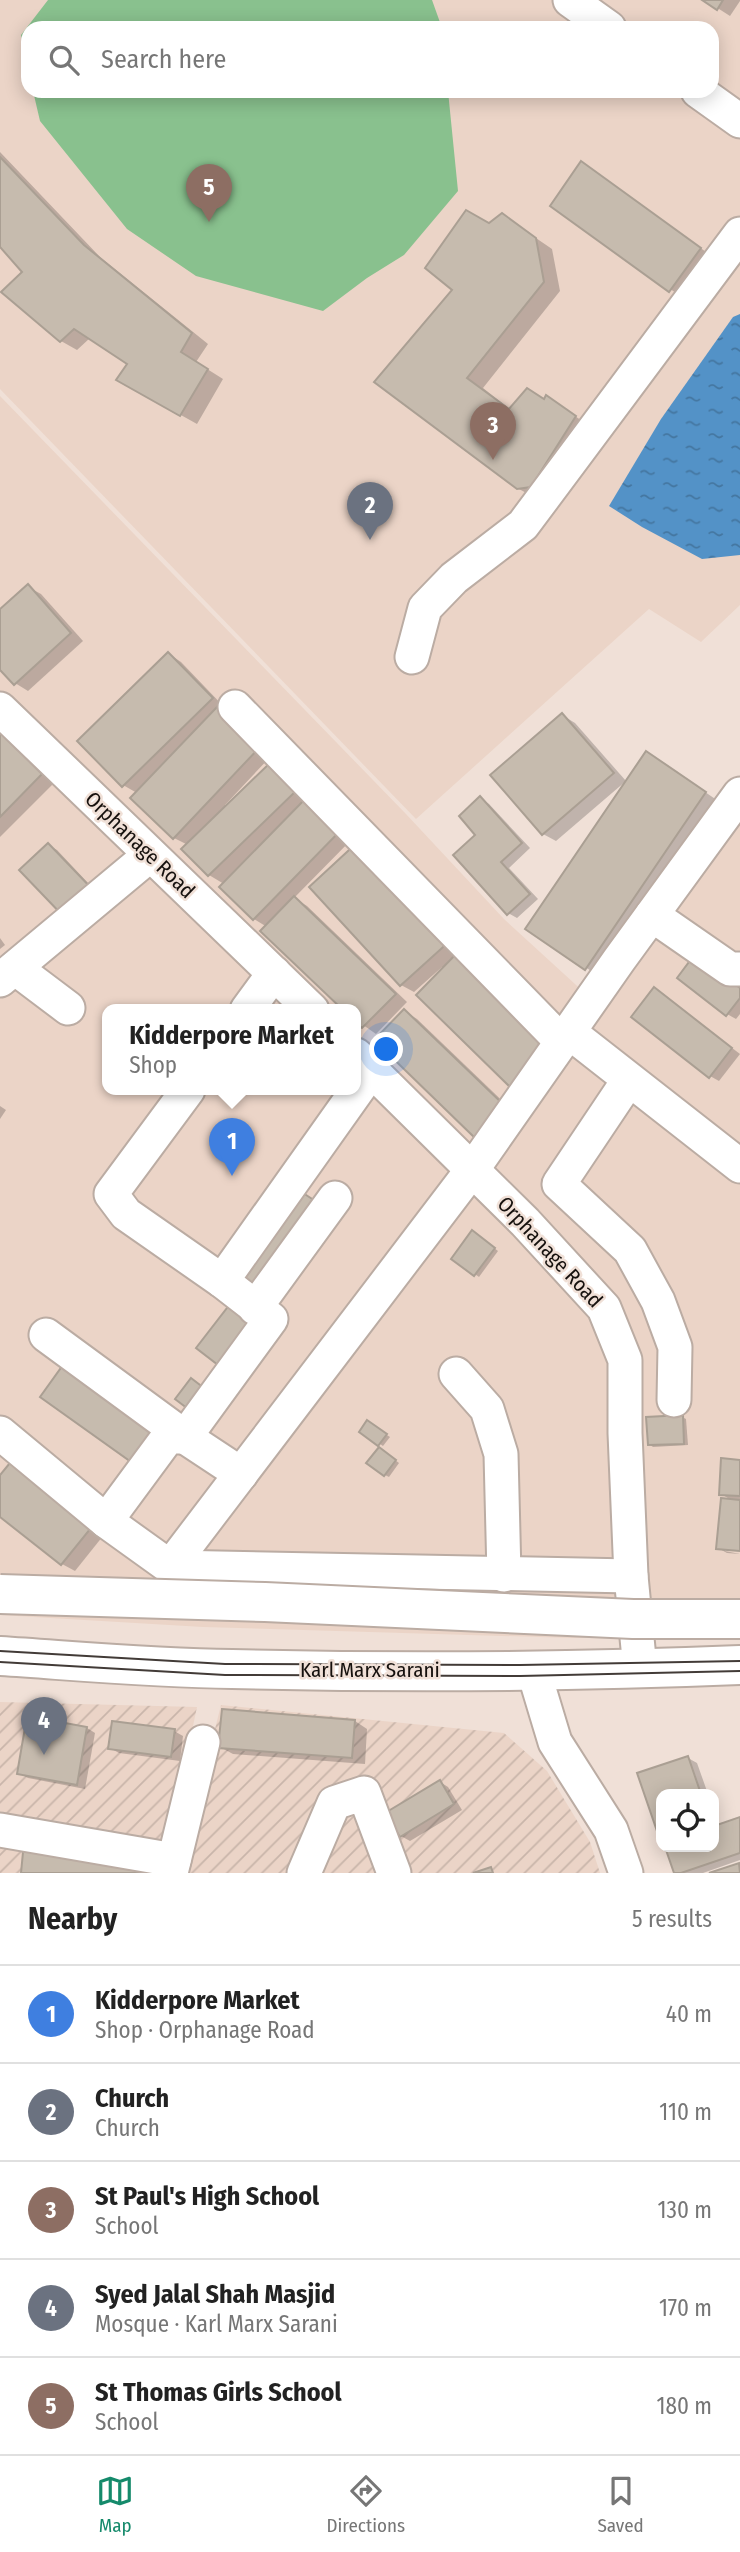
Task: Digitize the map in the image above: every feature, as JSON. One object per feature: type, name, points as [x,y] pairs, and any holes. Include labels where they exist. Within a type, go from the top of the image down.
[{"type":"main road","points":[[0,1594],[633,1619],[740,1619]]},
{"type":"main road","name":"Karl Marx Sarani","points":[[0,1656],[230,1669],[640,1670],[740,1665]]},
{"type":"street","points":[[570,0],[599,21]]},
{"type":"street","points":[[708,98],[740,121]]},
{"type":"street","points":[[412,657],[425,608],[454,578],[523,525],[740,234]]},
{"type":"street","points":[[234,707],[565,1037],[628,1080],[740,1166]]},
{"type":"street","name":"Orphanage Road","points":[[0,709],[306,1004]]},
{"type":"street","points":[[170,1567],[472,1170],[740,794]]},
{"type":"street","points":[[68,1008],[8,974],[150,855]]},
{"type":"street","points":[[652,915],[730,969],[740,969]]},
{"type":"street","points":[[251,1004],[274,973]]},
{"type":"street","name":"Orphanage Road","points":[[364,1063],[525,1222],[604,1308],[625,1360],[631,1576],[640,1670]]},
{"type":"street","points":[[628,1080],[559,1184],[630,1250],[658,1301],[675,1347],[674,1400]]},
{"type":"street","points":[[184,1095],[111,1195],[126,1214],[271,1319],[185,1437]]},
{"type":"street","points":[[222,1281],[343,1095]]},
{"type":"street","points":[[255,1308],[335,1198]]},
{"type":"street","points":[[46,1335],[185,1437],[241,1474]]},
{"type":"street","points":[[456,1374],[487,1409],[501,1454],[504,1575]]},
{"type":"street","points":[[0,1433],[106,1521],[170,1567],[631,1576]]},
{"type":"street","points":[[106,1521],[168,1437],[185,1437]]},
{"type":"street","points":[[533,1669],[555,1742],[611,1830],[626,1873]]},
{"type":"street","points":[[0,1830],[173,1866],[203,1742]]},
{"type":"street","points":[[304,1873],[334,1803],[364,1793],[394,1873]]},
{"type":"shaded area","points":[[0,0],[555,0],[584,21],[21,21],[21,98],[692,98],[740,132],[740,605],[701,642],[649,609],[416,819],[0,389]]},
{"type":"shaded area","points":[[581,0],[740,0],[740,110],[719,96],[719,21],[611,21]]},
{"type":"shaded area","points":[[0,396],[406,814],[504,919],[587,995],[472,1160],[361,1053],[361,1004],[311,1004],[0,702]]},
{"type":"shaded area","points":[[0,720],[294,1004],[102,1004],[102,1095],[361,1095],[361,1072],[454,1167],[571,1046],[740,1172],[740,1638],[573,1638],[203,1627],[0,1615]]},
{"type":"shaded area","points":[[740,805],[740,1168],[575,1029]]},
{"type":"shaded area","points":[[0,1702],[197,1707],[162,1873],[0,1873]]},
{"type":"shaded area","points":[[221,1705],[504,1733],[547,1771],[590,1842],[600,1873],[179,1873]]},
{"type":"green space","points":[[48,0],[432,0],[440,21],[32,21]]},
{"type":"green space","points":[[35,98],[449,98],[458,191],[404,255],[367,278],[323,311],[196,276],[127,229],[40,121]]},
{"type":"water","points":[[740,314],[740,555],[702,559],[609,506],[661,419],[733,317]]},
{"type":"building","points":[[702,0],[723,0],[717,10]]},
{"type":"building","points":[[0,157],[84,245],[192,333],[181,352],[208,369],[180,416],[116,380],[127,364],[74,329],[60,342],[1,292],[22,272],[0,247]]},
{"type":"building","points":[[581,161],[701,248],[669,292],[550,206]]},
{"type":"building","points":[[466,210],[489,223],[502,213],[536,238],[544,282],[467,378],[509,409],[527,388],[544,399],[546,395],[576,416],[531,487],[517,489],[374,382],[452,290],[425,268]]},
{"type":"building","points":[[28,584],[71,633],[14,685],[0,670],[0,609]]},
{"type":"building","points":[[168,652],[213,698],[122,787],[77,741]]},
{"type":"building","points":[[217,707],[259,748],[173,839],[130,798]]},
{"type":"building","points":[[562,713],[614,773],[542,835],[490,775]]},
{"type":"building","points":[[0,732],[42,774],[0,817]]},
{"type":"building","points":[[646,751],[706,792],[585,970],[525,929]]},
{"type":"building","points":[[272,761],[298,789],[208,876],[181,849]]},
{"type":"building","points":[[310,794],[344,827],[253,920],[219,887]]},
{"type":"building","points":[[480,796],[522,843],[501,862],[530,894],[507,915],[453,855],[475,835],[459,816]]},
{"type":"building","points":[[361,839],[452,939],[400,986],[309,887]]},
{"type":"building","points":[[48,843],[96,893],[67,920],[19,870]]},
{"type":"building","points":[[294,896],[396,994],[362,1028],[361,1004],[337,1004],[260,931]]},
{"type":"building","points":[[461,949],[557,1043],[511,1088],[416,995]]},
{"type":"building","points":[[695,954],[740,988],[740,998],[726,1016],[677,978]]},
{"type":"building","points":[[654,987],[732,1048],[709,1078],[631,1017]]},
{"type":"building","points":[[404,1009],[506,1107],[475,1138],[374,1040]]},
{"type":"building","points":[[303,1193],[323,1206],[263,1292],[244,1278]]},
{"type":"building","points":[[472,1230],[495,1248],[474,1276],[451,1259]]},
{"type":"building","points":[[234,1299],[260,1318],[222,1368],[196,1348]]},
{"type":"building","points":[[63,1365],[157,1431],[134,1464],[40,1397]]},
{"type":"building","points":[[191,1378],[209,1392],[192,1412],[175,1399]]},
{"type":"building","points":[[683,1415],[684,1444],[648,1445],[646,1417]]},
{"type":"building","points":[[367,1420],[387,1434],[378,1446],[359,1432]]},
{"type":"building","points":[[379,1447],[396,1460],[384,1476],[366,1463]]},
{"type":"building","points":[[14,1458],[95,1523],[61,1565],[0,1517],[0,1475]]},
{"type":"building","points":[[721,1458],[740,1460],[740,1496],[719,1495]]},
{"type":"building","points":[[721,1498],[740,1500],[740,1551],[716,1549]]},
{"type":"building","points":[[222,1709],[355,1720],[352,1758],[218,1748]]},
{"type":"building","points":[[27,1716],[87,1727],[77,1785],[17,1774]]},
{"type":"building","points":[[112,1721],[175,1729],[171,1757],[108,1749]]},
{"type":"building","points":[[688,1756],[699,1789],[656,1789],[656,1828],[637,1773]]},
{"type":"building","points":[[440,1780],[454,1804],[400,1837],[385,1813]]},
{"type":"building","points":[[740,1817],[740,1853],[674,1873],[667,1852],[719,1852],[719,1824]]},
{"type":"building","points":[[24,1842],[152,1862],[150,1873],[21,1873]]},
{"type":"building","points":[[739,1863],[740,1873],[709,1873]]},
{"type":"building","points":[[491,1867],[493,1873],[473,1873]]},
{"type":"tram line","points":[[0,1651],[225,1664],[520,1665],[740,1661]]},
{"type":"tram line","points":[[0,1662],[225,1675],[520,1676],[740,1671]]},
{"type":"place","name":"St Thomas Girls School","points":[[209,222]]},
{"type":"place","name":"St Paul's High School","points":[[493,460]]},
{"type":"place","name":"Church","points":[[370,540]]},
{"type":"place","name":"Kidderpore Market","points":[[232,1176]]},
{"type":"place","name":"Syed Jalal Shah Masjid","points":[[44,1755]]}]
